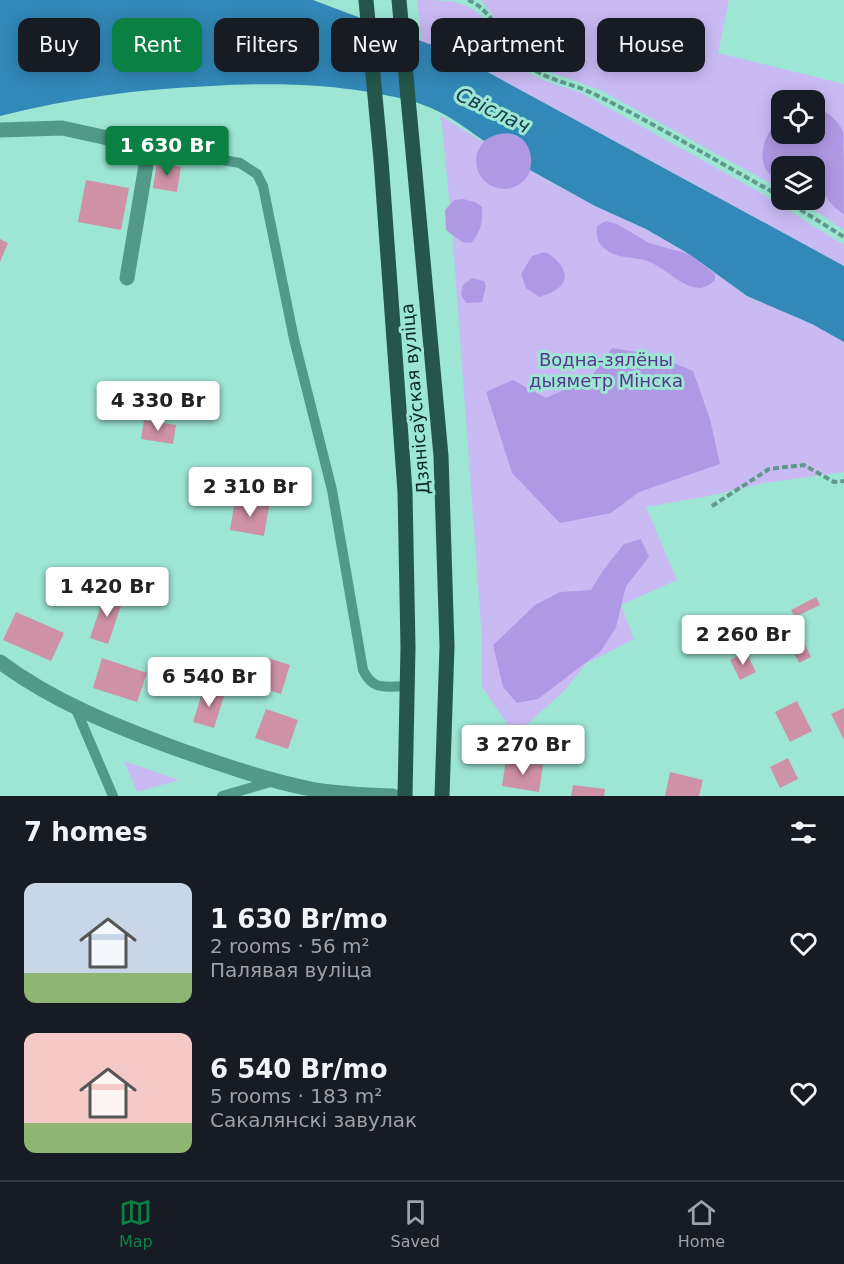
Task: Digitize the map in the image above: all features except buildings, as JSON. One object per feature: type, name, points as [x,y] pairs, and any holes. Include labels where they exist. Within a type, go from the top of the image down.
[{"type":"main road","name":"Дзянісаўская вуліца","points":[[366,0],[381,160],[405,492],[407,686],[405,796]]},
{"type":"main road","name":"Дзянісаўская вуліца","points":[[399,0],[441,456],[447,646],[442,796]]},
{"type":"street","points":[[0,130],[62,128],[149,147],[127,278]]},
{"type":"street","points":[[0,662],[75,707],[145,737],[274,781],[332,792],[393,796]]},
{"type":"street","points":[[442,796],[448,796]]},
{"type":"lane","points":[[149,147],[240,164],[257,174],[263,186],[294,339],[332,490],[363,670],[368,681],[374,686],[407,686]]},
{"type":"lane","points":[[75,707],[112,796]]},
{"type":"lane","points":[[222,796],[274,781]]},
{"type":"path","points":[[468,0],[475,1],[482,8],[521,60],[535,70],[550,78],[593,93],[771,191]]},
{"type":"path","points":[[802,210],[844,237]]},
{"type":"path","points":[[712,506],[769,469],[804,465],[834,482],[844,481]]},
{"type":"green space","points":[[417,0],[441,0],[461,4],[469,7],[483,18],[431,18],[431,46],[422,42]]},
{"type":"green space","points":[[481,0],[729,0],[718,53],[844,84],[844,230],[814,210],[825,210],[825,156],[771,156],[771,184],[600,90],[550,72],[585,72],[585,18],[495,18]]},
{"type":"green space","points":[[488,72],[528,72],[545,81],[580,92],[756,190],[771,199],[771,210],[788,210],[844,245],[844,266]]},
{"type":"green space","points":[[825,112],[832,116],[843,132],[844,214],[825,195],[825,156],[771,156],[771,175],[763,161],[768,133],[771,129],[771,144],[825,144]]},
{"type":"green space","name":"Водна-зялёны дыяметр Мінска","points":[[439,115],[530,170],[595,206],[646,229],[689,254],[747,296],[812,324],[844,342],[844,472],[764,483],[646,507],[677,580],[621,605],[634,639],[586,664],[564,691],[515,735],[482,687],[482,639],[452,229],[442,124]]},
{"type":"green space","points":[[504,133],[519,138],[527,146],[532,161],[527,176],[519,184],[504,189],[489,184],[481,176],[476,161],[481,146],[489,138]]},
{"type":"green space","points":[[463,199],[475,202],[482,207],[481,226],[471,243],[462,242],[446,230],[445,210],[454,200]]},
{"type":"green space","points":[[606,221],[617,224],[649,243],[689,254],[715,274],[715,280],[708,286],[693,287],[650,262],[608,251],[601,245],[597,234],[597,226]]},
{"type":"green space","points":[[545,252],[563,268],[565,279],[555,290],[539,297],[526,288],[521,274],[532,256]]},
{"type":"green space","points":[[472,278],[484,281],[486,286],[482,302],[466,303],[461,294],[463,285]]},
{"type":"green space","points":[[612,348],[655,355],[693,371],[710,419],[720,464],[639,492],[611,513],[560,523],[512,473],[486,392],[513,380],[546,398],[591,377]]},
{"type":"green space","points":[[641,539],[649,557],[626,586],[616,627],[601,651],[538,699],[517,703],[503,687],[493,645],[535,605],[560,592],[591,590],[624,544]]},
{"type":"green space","points":[[124,761],[179,780],[137,792]]},
{"type":"water","name":"Свіслач","points":[[0,0],[313,0],[360,18],[331,18],[331,72],[419,72],[419,40],[431,45],[431,72],[488,72],[844,266],[844,342],[812,324],[747,296],[689,254],[646,229],[595,206],[530,170],[529,150],[519,137],[503,134],[484,141],[445,115],[408,100],[329,87],[290,84],[231,85],[105,95],[0,116]]}]
